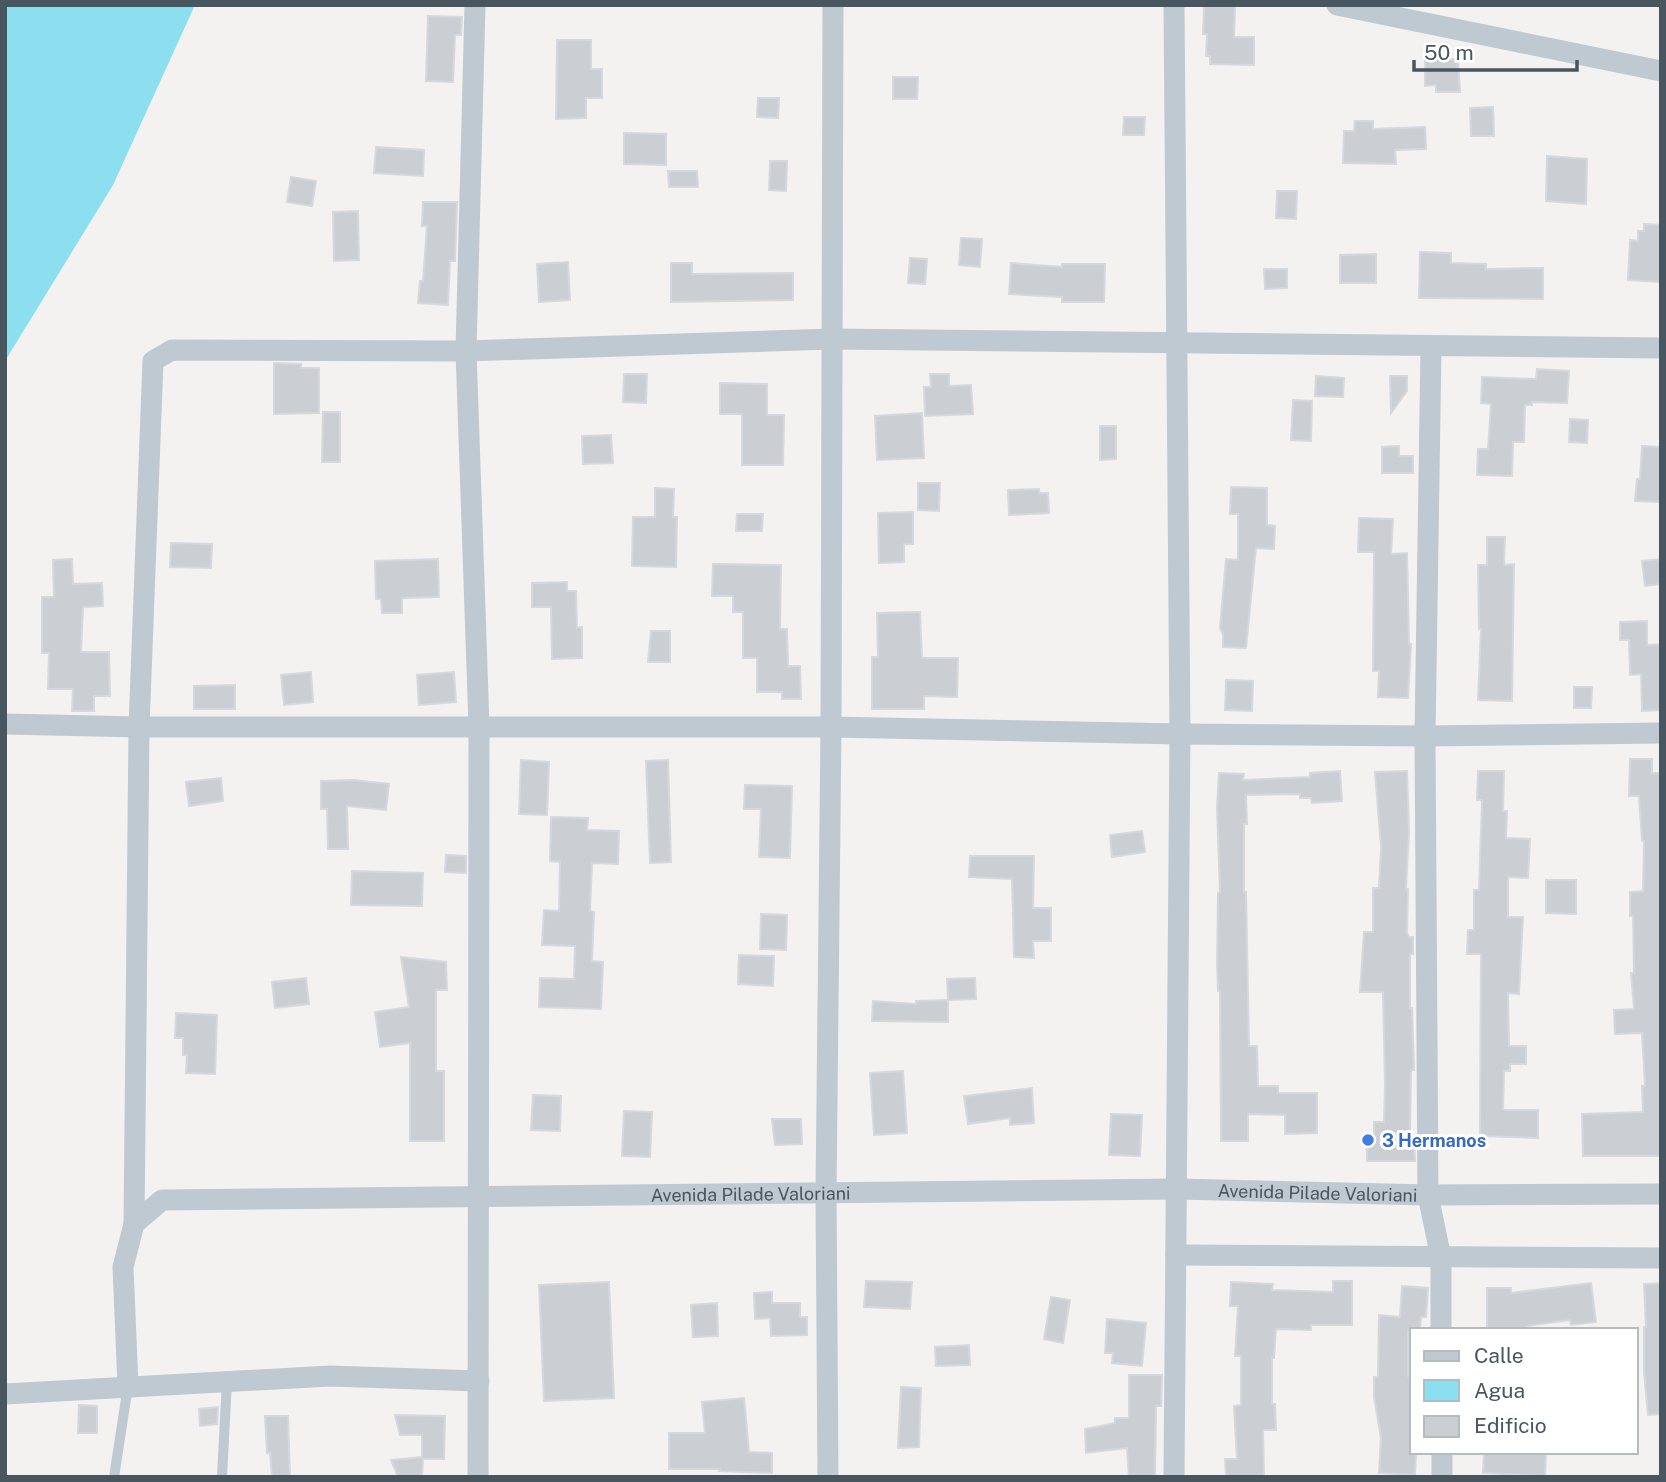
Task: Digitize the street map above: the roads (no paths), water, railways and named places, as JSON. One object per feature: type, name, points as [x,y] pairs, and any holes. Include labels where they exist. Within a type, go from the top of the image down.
[{"type":"street","points":[[475,5],[466,351],[479,725],[478,1477]]},
{"type":"street","points":[[828,1477],[826,1192],[831,727],[833,5]]},
{"type":"street","points":[[1174,5],[1180,734],[1174,1477]]},
{"type":"street","points":[[1337,5],[1661,71]]},
{"type":"street","points":[[128,1385],[123,1267],[134,1224],[139,727],[152,361],[172,350],[466,351],[832,339],[1661,348]]},
{"type":"street","points":[[1431,346],[1425,736],[1428,1195],[1441,1258],[1441,1328]]},
{"type":"street","points":[[5,724],[139,727],[831,727],[1425,736],[1661,733]]},
{"type":"street","name":"Avenida Pilade Valoriani","points":[[134,1224],[162,1200],[1177,1189],[1428,1195],[1661,1194]]},
{"type":"street","points":[[1176,1255],[1661,1258]]},
{"type":"street","points":[[5,1394],[128,1385],[330,1376],[479,1381]]},
{"type":"street","points":[[1442,1454],[1442,1477]]},
{"type":"lane","points":[[222,1477],[227,1380]]},
{"type":"lane","points":[[114,1477],[128,1385]]},
{"type":"water","points":[[5,5],[195,5],[113,185],[5,361]]},
{"type":"place","name":"3 Hermanos","points":[[1368,1140]]}]
